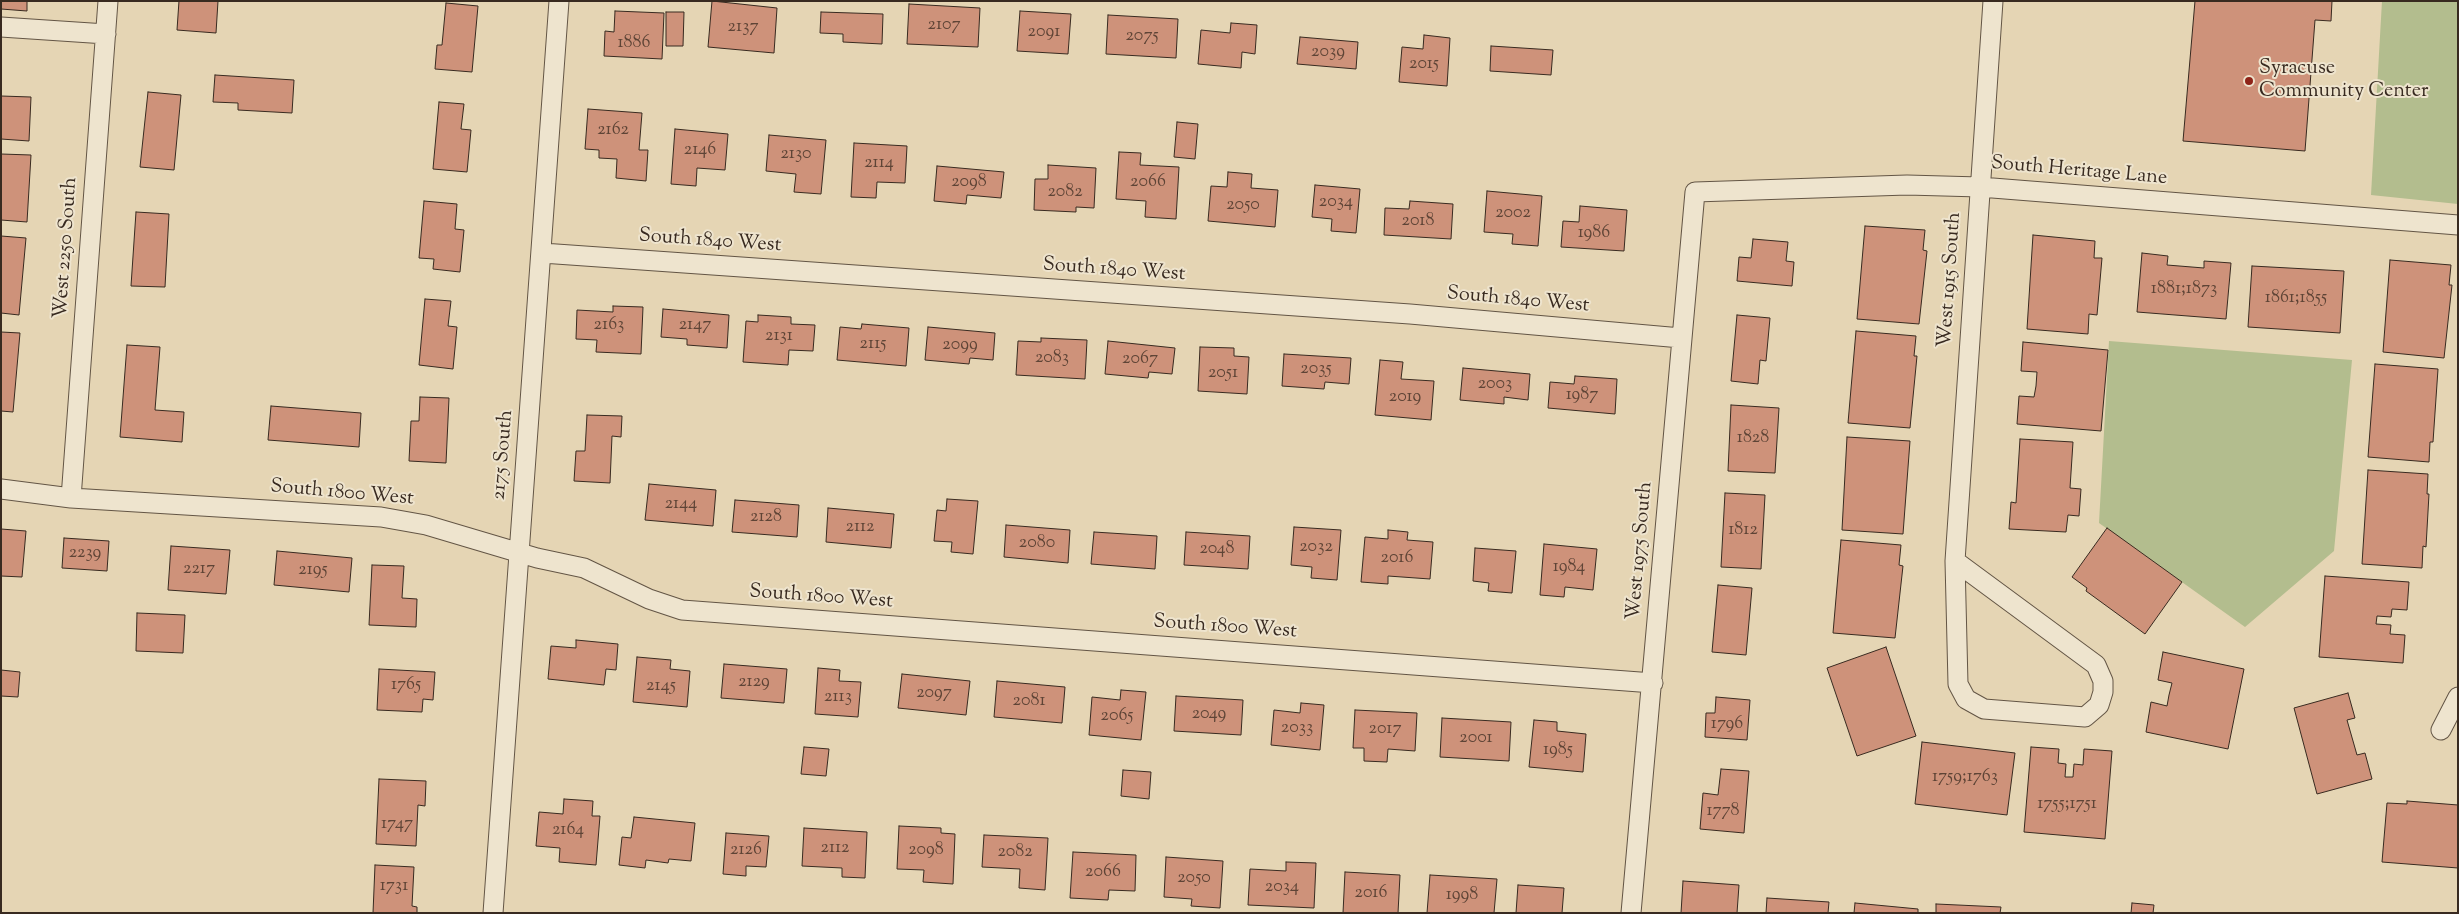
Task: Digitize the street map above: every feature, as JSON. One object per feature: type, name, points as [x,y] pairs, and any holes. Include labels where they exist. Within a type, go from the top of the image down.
[{"type":"street","name":"West 2250 South","points":[[71,498],[108,1]]},
{"type":"street","name":"2175 South","points":[[492,913],[542,253],[559,1]]},
{"type":"street","name":"West 1915 South","points":[[1955,561],[2096,665],[2103,681],[2103,692],[2099,705],[2085,717],[1984,709],[1966,699],[1958,684],[1955,561],[1993,1]]},
{"type":"street","points":[[1,27],[106,34]]},
{"type":"street","name":"South Heritage Lane","points":[[1695,192],[1855,189],[1907,185],[1980,186],[2458,226]]},
{"type":"street","name":"West 1975 South","points":[[1631,913],[1653,683],[1695,192]]},
{"type":"street","name":"South 1840 West","points":[[542,253],[1410,314],[1682,338]]},
{"type":"street","name":"South 1800 West","points":[[1,489],[71,498],[381,517],[426,525],[519,552],[584,568],[649,599],[682,610],[1653,683]]},
{"type":"street","points":[[2441,730],[2458,697]]},
{"type":"green space","points":[[2382,1],[2458,1],[2458,204],[2371,195]]},
{"type":"green space","points":[[2109,341],[2352,360],[2334,551],[2245,627],[2099,523]]},
{"type":"building","points":[[1,1],[27,1],[27,11],[1,9]]},
{"type":"building","points":[[179,1],[218,1],[216,33],[177,30]]},
{"type":"building","points":[[712,1],[777,8],[774,53],[708,47]]},
{"type":"building","name":"Syracuse Community Center","points":[[2195,1],[2332,1],[2331,21],[2315,20],[2305,151],[2183,141]]},
{"type":"building","points":[[446,3],[478,6],[472,72],[435,69],[437,45],[442,45]]},
{"type":"building","points":[[909,4],[980,8],[978,47],[907,44]]},
{"type":"building","points":[[615,11],[664,13],[662,59],[604,56],[605,31],[614,32]]},
{"type":"building","points":[[1020,11],[1071,14],[1068,54],[1017,51]]},
{"type":"building","points":[[666,12],[684,12],[683,46],[666,46]]},
{"type":"building","points":[[821,12],[883,14],[882,44],[843,42],[843,34],[820,33]]},
{"type":"building","points":[[1108,15],[1178,19],[1176,58],[1106,54]]},
{"type":"building","points":[[1231,23],[1257,25],[1255,54],[1242,52],[1241,68],[1198,64],[1201,30],[1230,33]]},
{"type":"building","points":[[1424,35],[1450,38],[1447,86],[1399,82],[1402,47],[1423,49]]},
{"type":"building","points":[[1300,37],[1358,42],[1356,69],[1297,64]]},
{"type":"building","points":[[1491,46],[1553,50],[1551,75],[1490,71]]},
{"type":"building","points":[[215,75],[294,80],[292,113],[238,110],[238,103],[213,102]]},
{"type":"building","points":[[148,92],[181,95],[174,170],[140,167]]},
{"type":"building","points":[[1,96],[31,97],[29,141],[1,139]]},
{"type":"building","points":[[439,102],[464,104],[461,129],[471,130],[467,172],[433,169]]},
{"type":"building","points":[[588,109],[642,113],[639,150],[648,150],[646,181],[616,178],[617,159],[599,158],[599,150],[585,149]]},
{"type":"building","points":[[1177,122],[1198,124],[1195,159],[1174,157]]},
{"type":"building","points":[[675,129],[728,134],[725,170],[697,168],[696,186],[671,184]]},
{"type":"building","points":[[769,135],[826,140],[821,194],[794,192],[796,174],[766,171]]},
{"type":"building","points":[[854,143],[907,146],[905,183],[877,182],[876,198],[851,197]]},
{"type":"building","points":[[1119,152],[1141,153],[1140,165],[1179,167],[1176,219],[1145,217],[1146,201],[1116,199]]},
{"type":"building","points":[[1,154],[31,155],[27,222],[1,220]]},
{"type":"building","points":[[1048,165],[1096,168],[1094,208],[1076,207],[1076,212],[1034,210],[1035,179],[1048,179]]},
{"type":"building","points":[[937,166],[1004,172],[1001,198],[967,195],[966,204],[934,201]]},
{"type":"building","points":[[1228,172],[1252,174],[1251,188],[1278,190],[1275,227],[1208,221],[1211,186],[1227,187]]},
{"type":"building","points":[[1315,185],[1360,189],[1356,233],[1331,231],[1332,219],[1312,217]]},
{"type":"building","points":[[1487,191],[1542,196],[1538,246],[1512,244],[1513,234],[1484,232]]},
{"type":"building","points":[[424,201],[457,204],[455,229],[464,230],[460,272],[433,269],[434,259],[419,258]]},
{"type":"building","points":[[1410,201],[1453,204],[1451,239],[1384,235],[1385,208],[1409,209]]},
{"type":"building","points":[[1580,206],[1627,210],[1624,251],[1561,247],[1563,221],[1579,222]]},
{"type":"building","points":[[136,212],[169,214],[165,287],[131,286]]},
{"type":"building","points":[[1865,226],[1925,230],[1923,250],[1927,251],[1919,324],[1857,319]]},
{"type":"building","points":[[2033,235],[2095,241],[2094,258],[2102,258],[2097,315],[2089,314],[2088,334],[2027,329]]},
{"type":"building","points":[[1,236],[26,238],[19,315],[1,313]]},
{"type":"building","points":[[1753,239],[1788,242],[1786,261],[1794,262],[1792,286],[1737,281],[1739,257],[1751,258]]},
{"type":"building","points":[[2142,253],[2168,256],[2167,265],[2204,268],[2204,261],[2231,263],[2226,319],[2137,312]]},
{"type":"building","points":[[2390,260],[2451,265],[2449,285],[2452,285],[2444,358],[2383,352]]},
{"type":"building","points":[[2252,266],[2344,271],[2340,333],[2248,327]]},
{"type":"building","points":[[425,299],[451,301],[448,326],[457,327],[453,369],[419,365]]},
{"type":"building","points":[[613,306],[643,307],[641,354],[596,352],[597,340],[576,339],[577,310],[613,312]]},
{"type":"building","points":[[663,309],[729,315],[727,348],[687,345],[687,339],[661,337]]},
{"type":"building","points":[[758,315],[791,317],[791,324],[815,325],[813,351],[789,350],[788,365],[743,362],[746,321],[758,322]]},
{"type":"building","points":[[1737,315],[1770,318],[1766,361],[1760,360],[1758,384],[1731,381]]},
{"type":"building","points":[[862,324],[909,328],[906,366],[837,360],[840,327],[861,329]]},
{"type":"building","points":[[928,327],[995,333],[993,360],[970,358],[969,364],[925,360]]},
{"type":"building","points":[[1856,331],[1916,336],[1914,356],[1917,356],[1910,428],[1848,423]]},
{"type":"building","points":[[1,332],[20,333],[13,412],[1,411]]},
{"type":"building","points":[[1041,338],[1087,340],[1085,379],[1016,375],[1018,341],[1041,342]]},
{"type":"building","points":[[1108,341],[1175,348],[1172,374],[1149,372],[1148,378],[1105,374]]},
{"type":"building","points":[[2023,342],[2108,350],[2101,431],[2017,424],[2019,396],[2034,397],[2036,386],[2037,372],[2021,371]]},
{"type":"building","points":[[127,345],[160,347],[155,410],[184,412],[182,442],[120,437]]},
{"type":"building","points":[[1200,347],[1234,348],[1234,356],[1249,357],[1247,394],[1198,391]]},
{"type":"building","points":[[1284,354],[1351,358],[1349,384],[1325,382],[1324,389],[1282,386]]},
{"type":"building","points":[[1380,360],[1403,362],[1401,379],[1434,381],[1431,420],[1375,415]]},
{"type":"building","points":[[2375,364],[2438,369],[2433,442],[2430,442],[2429,462],[2368,457]]},
{"type":"building","points":[[1463,368],[1530,374],[1528,400],[1504,397],[1504,404],[1460,400]]},
{"type":"building","points":[[1575,376],[1617,379],[1615,414],[1548,408],[1550,382],[1574,384]]},
{"type":"building","points":[[420,397],[449,398],[446,463],[409,461],[411,421],[419,421]]},
{"type":"building","points":[[1731,405],[1779,408],[1775,473],[1728,471]]},
{"type":"building","points":[[271,406],[361,413],[359,447],[268,440]]},
{"type":"building","points":[[587,415],[622,416],[621,437],[612,436],[610,483],[574,481],[576,451],[585,451]]},
{"type":"building","points":[[1847,437],[1910,441],[1903,534],[1842,530]]},
{"type":"building","points":[[2020,439],[2073,442],[2070,488],[2081,489],[2079,516],[2068,515],[2066,532],[2009,529],[2011,502],[2016,503]]},
{"type":"building","points":[[2368,470],[2428,474],[2427,494],[2429,494],[2426,547],[2423,546],[2422,568],[2362,564]]},
{"type":"building","points":[[649,484],[716,490],[713,526],[645,520]]},
{"type":"building","points":[[1725,493],[1765,495],[1761,569],[1721,567]]},
{"type":"building","points":[[947,499],[978,501],[973,554],[951,552],[952,542],[934,541],[937,510],[946,511]]},
{"type":"building","points":[[735,500],[799,505],[797,537],[732,532]]},
{"type":"building","points":[[828,508],[894,514],[891,548],[826,542]]},
{"type":"building","points":[[1006,525],[1070,530],[1068,563],[1004,557]]},
{"type":"building","points":[[1294,527],[1341,530],[1337,580],[1311,578],[1312,567],[1291,565]]},
{"type":"building","points":[[2107,528],[2182,582],[2145,634],[2086,591],[2087,588],[2072,577]]},
{"type":"building","points":[[1,529],[26,531],[22,577],[1,576]]},
{"type":"building","points":[[1388,530],[1408,532],[1407,540],[1433,542],[1430,579],[1388,576],[1388,584],[1361,582],[1365,537],[1388,539]]},
{"type":"building","points":[[1094,532],[1157,536],[1155,569],[1091,564]]},
{"type":"building","points":[[1186,532],[1250,536],[1248,569],[1184,565]]},
{"type":"building","points":[[64,538],[109,541],[107,571],[62,568]]},
{"type":"building","points":[[1841,540],[1901,545],[1899,565],[1903,566],[1895,638],[1833,633]]},
{"type":"building","points":[[1544,544],[1597,549],[1593,590],[1565,587],[1564,597],[1540,595]]},
{"type":"building","points":[[171,546],[230,550],[226,594],[168,590]]},
{"type":"building","points":[[1475,548],[1516,551],[1512,593],[1488,591],[1489,583],[1473,581]]},
{"type":"building","points":[[277,551],[352,558],[349,592],[274,585]]},
{"type":"building","points":[[372,565],[404,566],[402,598],[417,599],[416,627],[369,625]]},
{"type":"building","points":[[2325,576],[2409,582],[2407,610],[2392,609],[2391,617],[2377,616],[2376,624],[2391,625],[2390,634],[2405,635],[2403,663],[2319,657]]},
{"type":"building","points":[[1718,585],[1752,588],[1746,655],[1712,652]]},
{"type":"building","points":[[137,613],[185,615],[183,653],[136,651]]},
{"type":"building","points":[[576,640],[618,644],[616,670],[606,669],[604,685],[548,679],[551,646],[576,648]]},
{"type":"building","points":[[1886,647],[1916,736],[1857,756],[1827,668]]},
{"type":"building","points":[[2163,652],[2244,669],[2228,749],[2146,732],[2151,702],[2167,706],[2172,683],[2158,680]]},
{"type":"building","points":[[637,657],[671,660],[670,669],[690,671],[687,707],[633,702]]},
{"type":"building","points":[[724,664],[787,669],[784,703],[721,698]]},
{"type":"building","points":[[818,668],[840,670],[839,681],[861,682],[858,717],[815,714]]},
{"type":"building","points":[[379,669],[435,672],[433,700],[423,699],[422,712],[377,710]]},
{"type":"building","points":[[1,670],[20,672],[18,697],[1,696]]},
{"type":"building","points":[[902,674],[970,681],[966,715],[898,708]]},
{"type":"building","points":[[997,681],[1065,687],[1062,723],[994,717]]},
{"type":"building","points":[[1121,690],[1146,692],[1141,740],[1089,735],[1092,697],[1120,700]]},
{"type":"building","points":[[2348,693],[2355,718],[2347,720],[2357,755],[2365,753],[2372,779],[2317,794],[2294,708]]},
{"type":"building","points":[[1176,696],[1243,700],[1241,735],[1174,731]]},
{"type":"building","points":[[1716,697],[1750,700],[1747,740],[1705,737],[1706,713],[1715,713]]},
{"type":"building","points":[[1301,703],[1324,705],[1320,750],[1271,745],[1274,710],[1300,713]]},
{"type":"building","points":[[1355,710],[1417,713],[1415,751],[1388,749],[1387,762],[1364,761],[1364,748],[1353,748]]},
{"type":"building","points":[[1442,718],[1511,722],[1509,761],[1440,757]]},
{"type":"building","points":[[1534,720],[1557,722],[1557,731],[1586,734],[1583,772],[1529,767]]},
{"type":"building","points":[[1922,742],[2015,753],[2007,815],[1915,804]]},
{"type":"building","points":[[804,747],[829,749],[826,776],[801,774]]},
{"type":"building","points":[[2031,747],[2059,749],[2058,763],[2066,764],[2065,777],[2073,777],[2074,764],[2083,765],[2084,749],[2112,751],[2105,839],[2024,832]]},
{"type":"building","points":[[1721,769],[1749,771],[1744,833],[1700,829],[1703,793],[1718,795]]},
{"type":"building","points":[[1123,770],[1151,772],[1149,799],[1121,796]]},
{"type":"building","points":[[379,779],[426,781],[425,806],[418,805],[416,846],[376,844]]},
{"type":"building","points":[[564,799],[593,801],[592,816],[600,816],[596,865],[559,862],[560,848],[536,846],[539,812],[563,814]]},
{"type":"building","points":[[2407,801],[2458,805],[2458,868],[2382,862],[2387,803],[2407,804]]},
{"type":"building","points":[[634,817],[695,823],[691,861],[669,859],[668,863],[646,860],[645,868],[619,865],[622,837],[631,838]]},
{"type":"building","points":[[899,826],[941,828],[941,833],[955,834],[953,884],[923,882],[924,870],[897,869]]},
{"type":"building","points":[[804,828],[867,832],[865,878],[842,877],[842,868],[802,866]]},
{"type":"building","points":[[726,833],[769,836],[766,867],[746,866],[746,876],[723,874]]},
{"type":"building","points":[[984,835],[1048,838],[1045,890],[1019,888],[1020,869],[982,867]]},
{"type":"building","points":[[1073,852],[1136,855],[1135,891],[1109,890],[1108,900],[1070,898]]},
{"type":"building","points":[[1166,857],[1223,861],[1220,908],[1191,906],[1192,899],[1164,897]]},
{"type":"building","points":[[1286,862],[1316,863],[1314,908],[1248,905],[1250,869],[1286,871]]},
{"type":"building","points":[[375,865],[414,867],[412,906],[417,907],[417,913],[373,913]]},
{"type":"building","points":[[1345,872],[1400,875],[1398,913],[1343,913]]},
{"type":"building","points":[[1430,875],[1497,879],[1494,913],[1427,913]]},
{"type":"building","points":[[1683,881],[1739,885],[1737,913],[1681,913]]},
{"type":"building","points":[[1518,885],[1564,888],[1562,913],[1516,913]]},
{"type":"building","points":[[1767,898],[1829,902],[1828,913],[1766,913]]},
{"type":"building","points":[[1855,903],[1918,909],[1918,913],[1854,913]]},
{"type":"building","points":[[2132,903],[2154,905],[2153,913],[2131,913]]},
{"type":"building","points":[[1936,904],[2001,907],[2000,913],[1936,913]]},
{"type":"place","name":"Syracuse Community Center","points":[[2249,81]]}]
